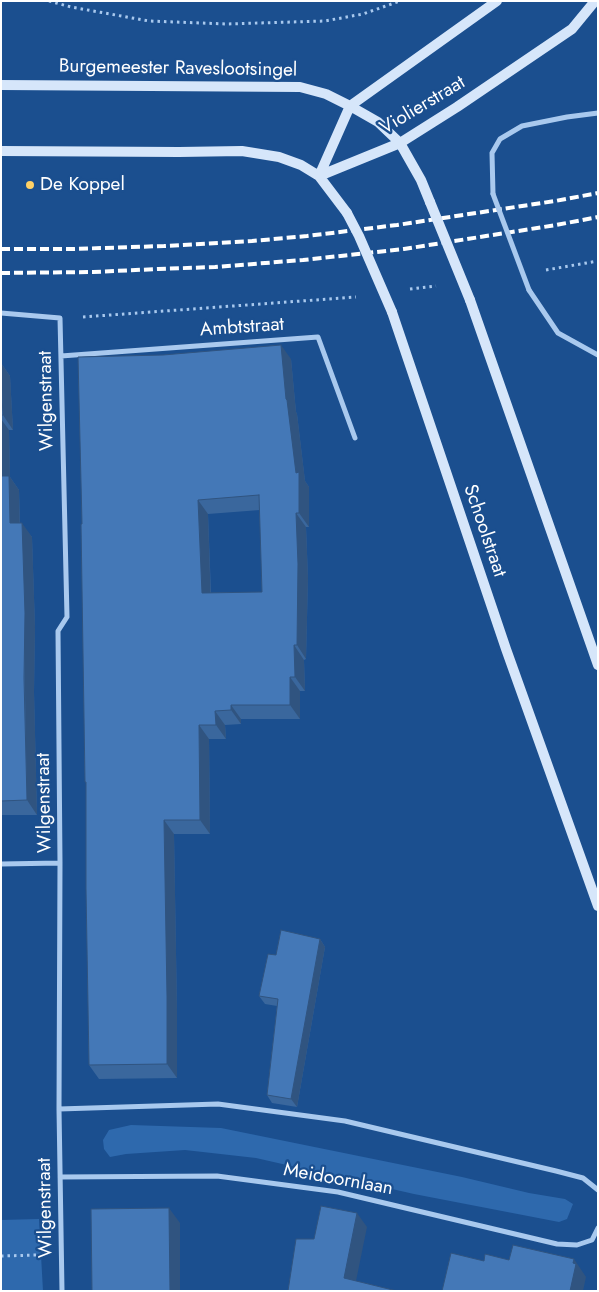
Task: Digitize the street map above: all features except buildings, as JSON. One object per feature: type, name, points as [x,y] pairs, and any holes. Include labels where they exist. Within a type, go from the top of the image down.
[{"type":"main road","name":"Violierstraat","points":[[350,106],[497,1]]},
{"type":"main road","name":"Violierstraat","points":[[319,176],[400,143],[458,107],[572,29],[595,1]]},
{"type":"main road","name":"Burgemeester Raveslootsingel","points":[[1,85],[300,87],[326,94],[350,106]]},
{"type":"main road","points":[[1,152],[242,151],[279,157],[301,165],[319,176],[350,106],[378,122],[400,143],[421,180],[470,300],[598,665]]},
{"type":"main road","name":"Schoolstraat","points":[[319,176],[347,213],[392,312],[510,658],[598,906]]},
{"type":"street","points":[[598,114],[567,117],[522,126],[500,139],[492,153],[494,194],[530,290],[558,333],[598,355]]},
{"type":"street","points":[[1,313],[60,318]]},
{"type":"street","name":"Wilgenstraat","points":[[60,318],[67,617],[58,631],[60,862],[59,1109],[62,1291]]},
{"type":"street","name":"Ambtstraat","points":[[61,356],[318,337],[355,438]]},
{"type":"street","points":[[1,864],[60,862]]},
{"type":"street","points":[[59,1109],[218,1104],[345,1121],[565,1173],[582,1178],[598,1190]]},
{"type":"street","name":"Meidoornlaan","points":[[60,1177],[217,1176],[338,1192],[557,1244],[577,1245],[592,1240],[598,1228]]},
{"type":"path","points":[[49,1],[71,8],[149,21],[226,24],[325,21],[363,14],[400,1]]},
{"type":"path","points":[[544,270],[598,261]]},
{"type":"path","points":[[409,290],[438,285]]},
{"type":"path","points":[[60,318],[122,315],[360,296]]},
{"type":"path","points":[[1,1256],[62,1254]]},
{"type":"shaded area","points":[[131,1125],[221,1128],[565,1199],[573,1204],[567,1219],[559,1222],[414,1194],[256,1158],[185,1150],[126,1154],[110,1157],[104,1149],[103,1140],[109,1130]]},
{"type":"shaded area","points":[[39,1219],[43,1291],[1,1291],[1,1220]]},
{"type":"railway","points":[[1,249],[164,246],[307,236],[397,225],[598,193]]},
{"type":"railway","points":[[1,273],[93,272],[215,267],[303,260],[404,249],[598,217]]},
{"type":"place","name":"De Koppel","points":[[30,185]]}]
